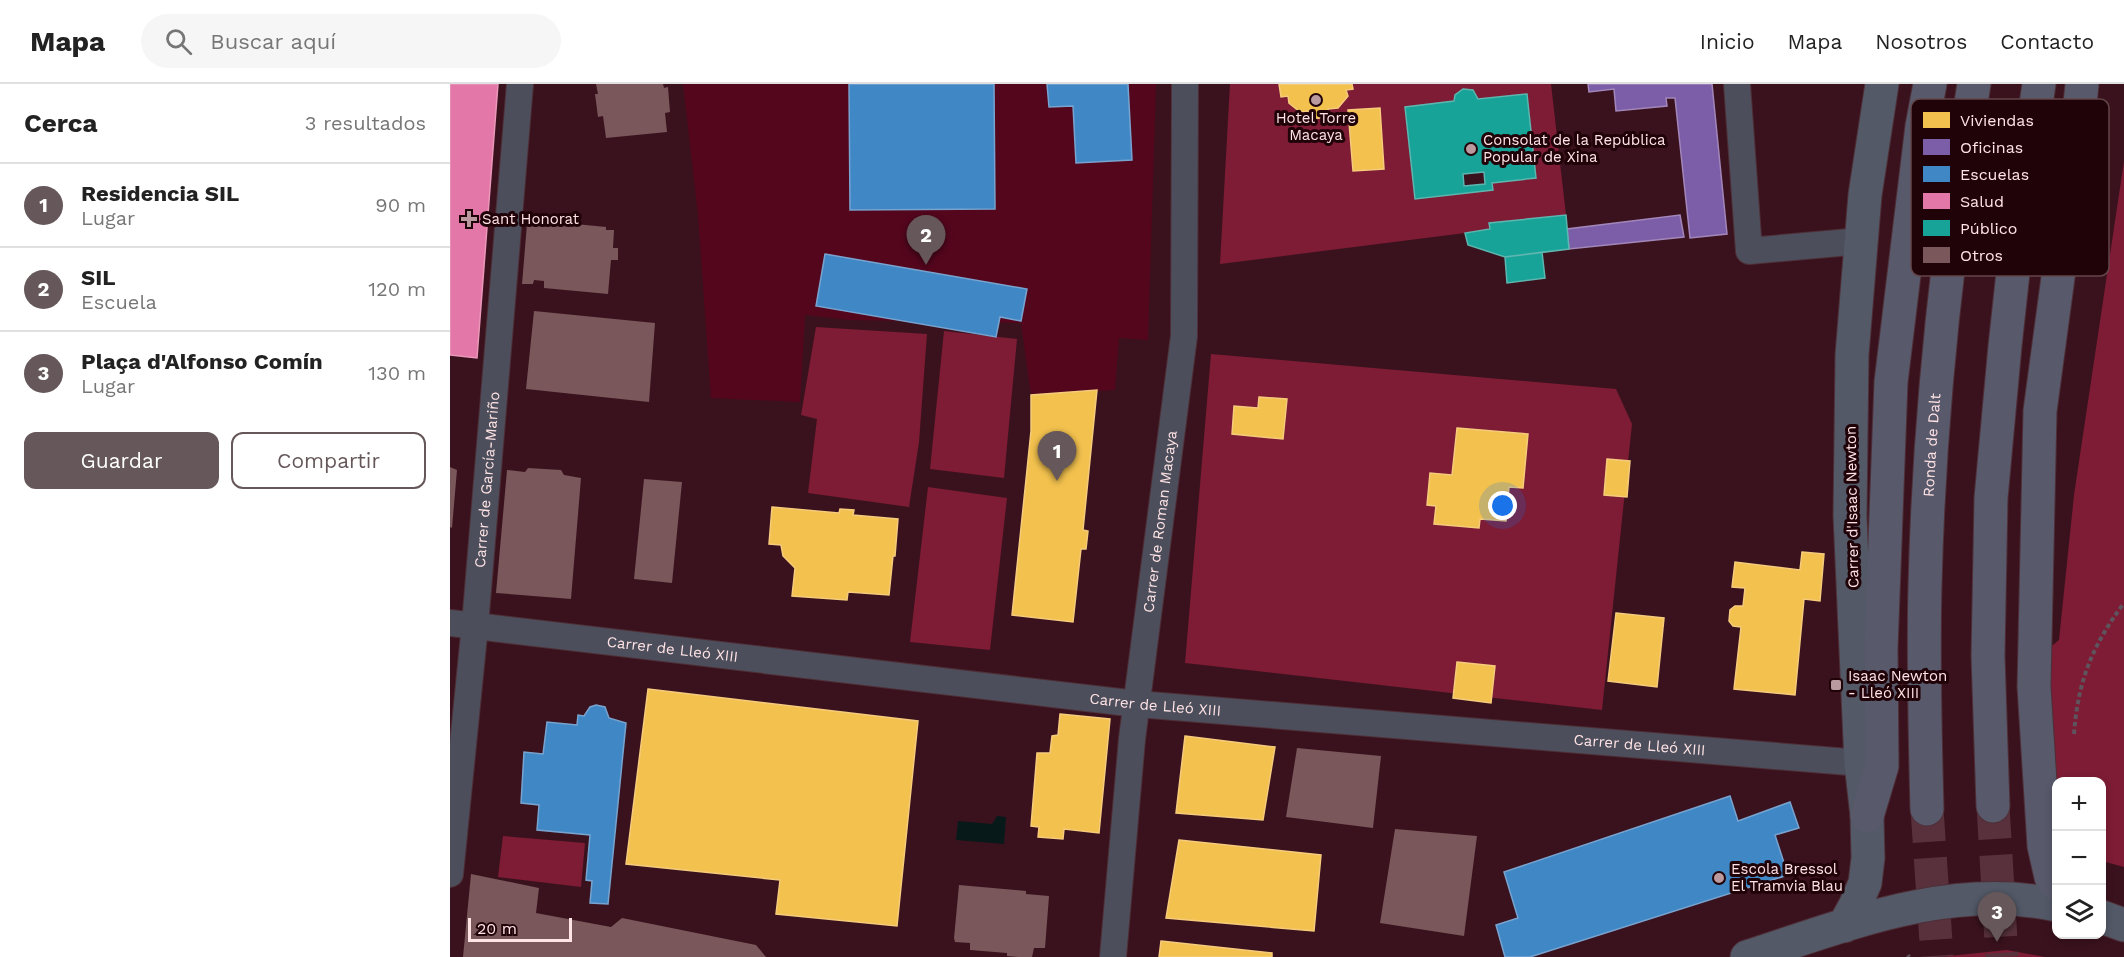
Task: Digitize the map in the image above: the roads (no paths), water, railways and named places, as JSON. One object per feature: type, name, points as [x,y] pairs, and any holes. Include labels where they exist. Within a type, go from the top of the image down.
[{"type":"highway","points":[[1927,99],[1930,84]]},
{"type":"highway","name":"Ronda de Dalt","points":[[1972,99],[1974,84]]},
{"type":"highway","points":[[2037,99],[2039,84]]},
{"type":"highway","points":[[2080,99],[2082,84]]},
{"type":"highway","points":[[1867,816],[1882,766],[1881,649],[1891,382],[1911,217]]},
{"type":"highway","name":"Ronda de Dalt","points":[[1927,809],[1924,703],[1925,586],[1932,441],[1949,276]]},
{"type":"highway","points":[[1993,806],[1988,656],[1991,498],[2013,276]]},
{"type":"highway","points":[[2052,878],[2044,846],[2034,687],[2040,411],[2058,276]]},
{"type":"street","name":"Carrer de García-Mariño","points":[[450,874],[475,625],[520,84]]},
{"type":"street","name":"Carrer de Roman Macaya","points":[[1113,957],[1137,704],[1184,336],[1185,84]]},
{"type":"street","points":[[1737,84],[1749,251],[1861,241]]},
{"type":"street","name":"Carrer d'Isaac Newton","points":[[1844,926],[1856,906],[1865,883],[1868,858],[1867,816],[1861,763],[1850,516],[1852,355],[1865,195],[1882,84]]},
{"type":"street","name":"Carrer de Lleó XIII","points":[[450,623],[1137,704],[1861,763]]},
{"type":"street","points":[[1747,957],[1919,905],[1967,899],[2052,903]]},
{"type":"street","points":[[2106,918],[2124,925]]},
{"type":"tunnel","points":[[1993,806],[2002,957]]},
{"type":"tunnel","points":[[1927,809],[1937,957]]},
{"type":"place","name":"Hotel Torre Macaya","points":[[1316,100]]},
{"type":"place","name":"Consolat de la República Popular de Xina","points":[[1471,149]]},
{"type":"place","name":"Sant Honorat","points":[[469,219]]},
{"type":"place","name":"SIL","points":[[926,265]]},
{"type":"place","name":"Residencia SIL","points":[[1057,481]]},
{"type":"place","name":"Isaac Newton - Lleó XIII","points":[[1836,685]]},
{"type":"place","name":"Escola Bressol El Tramvia Blau","points":[[1719,878]]},
{"type":"place","name":"Plaça d'Alfonso Comín","points":[[1997,942]]}]
